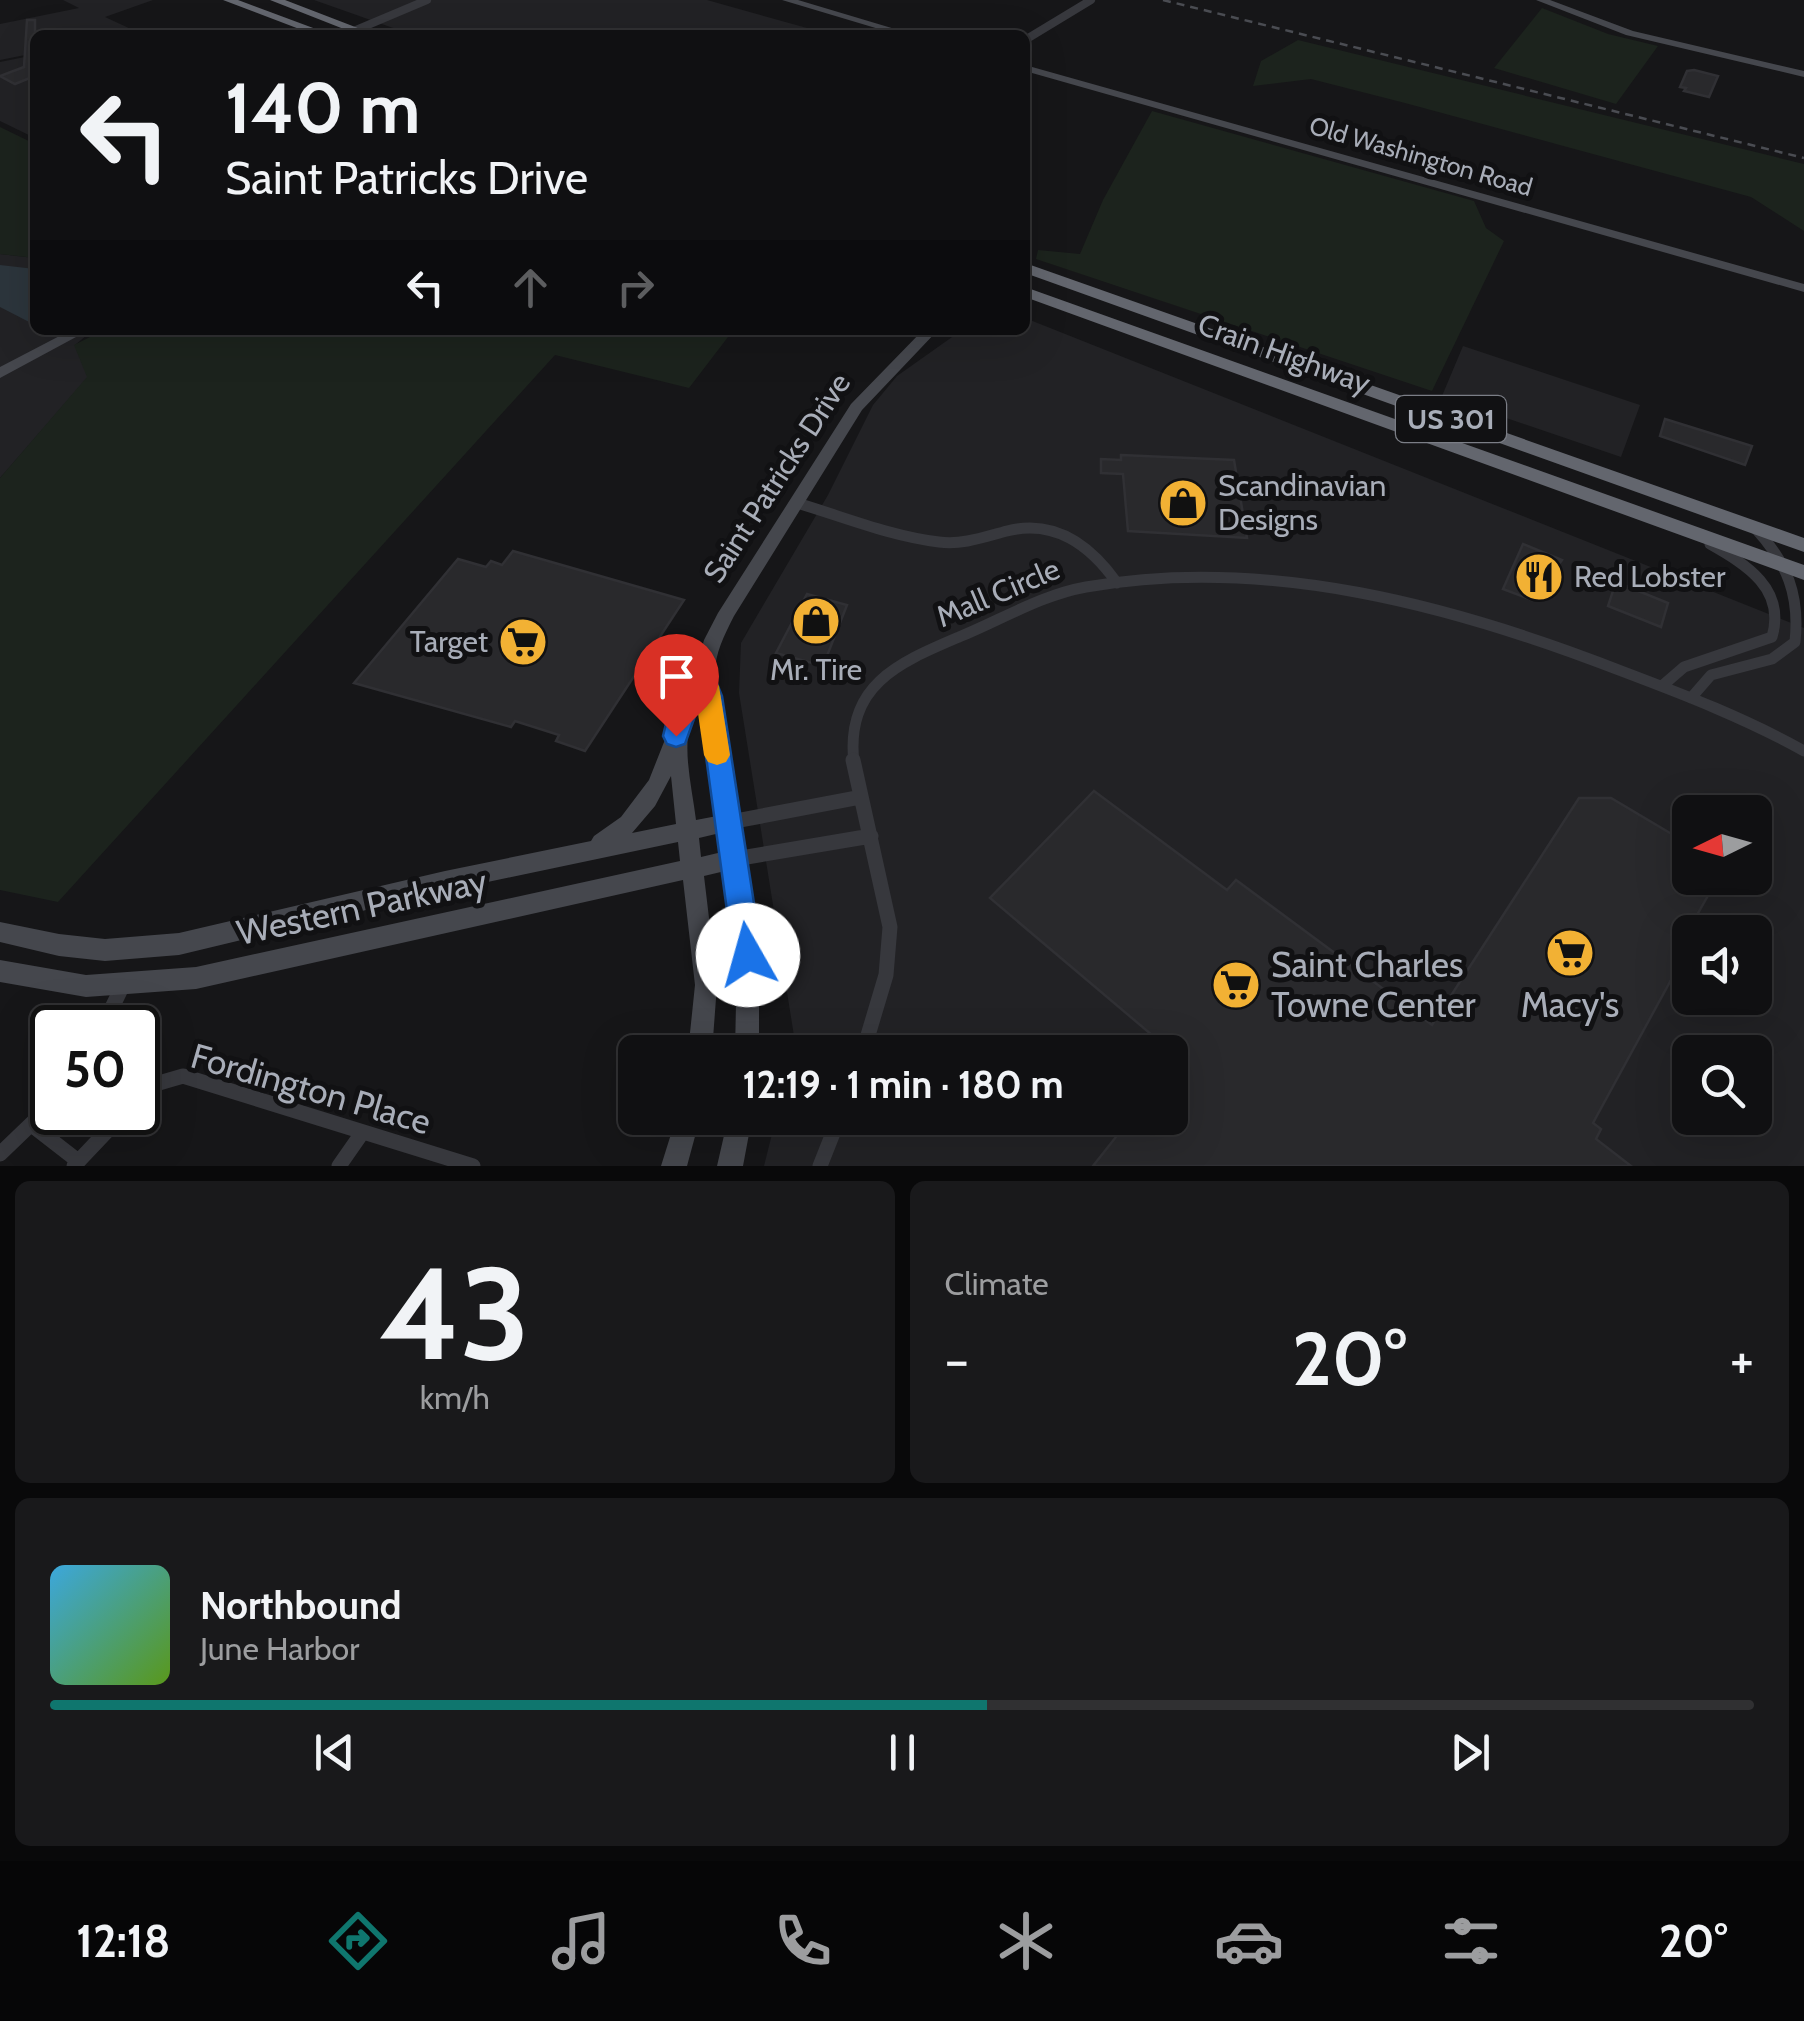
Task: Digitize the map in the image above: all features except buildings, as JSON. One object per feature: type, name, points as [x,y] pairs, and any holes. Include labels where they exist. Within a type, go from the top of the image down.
[{"type":"highway","points":[[228,0],[312,30]]},
{"type":"highway","points":[[275,0],[356,30]]},
{"type":"highway","name":"Crain Highway","points":[[1030,270],[1804,544]]},
{"type":"highway","name":"Crain Highway","points":[[1030,294],[1796,570]]},
{"type":"main road","points":[[787,0],[892,30]]},
{"type":"main road","points":[[1541,0],[1630,34],[1804,74]]},
{"type":"main road","name":"Old Washington Road","points":[[1030,69],[1804,288]]},
{"type":"main road","points":[[0,373],[72,335]]},
{"type":"main road","name":"Saint Patricks Drive","points":[[702,1035],[706,985],[676,736],[682,710],[703,678],[710,650],[727,613],[864,397],[926,335]]},
{"type":"main road","name":"Saint Patricks Drive","points":[[703,678],[730,822],[748,955],[746,1035]]},
{"type":"main road","points":[[581,853],[608,840],[633,819],[655,791],[676,736]]},
{"type":"main road","name":"Western Parkway","points":[[0,932],[104,950],[150,948],[730,822]]},
{"type":"main road","name":"Western Parkway","points":[[0,971],[86,986],[214,975],[735,860]]},
{"type":"main road","points":[[674,1166],[683,1135]]},
{"type":"main road","points":[[730,1166],[736,1135]]},
{"type":"street","points":[[356,30],[427,0]]},
{"type":"street","points":[[1030,37],[1092,0]]},
{"type":"street","points":[[797,503],[940,542],[976,541],[1026,528],[1054,530],[1088,546],[1117,583]]},
{"type":"street","points":[[1691,698],[1711,674],[1772,659],[1795,642],[1796,570],[1753,526]]},
{"type":"street","points":[[1662,686],[1684,667],[1772,637],[1780,615],[1766,585],[1750,568],[1684,530]]},
{"type":"street","name":"Mall Circle","points":[[867,1035],[885,976],[890,931],[887,898],[853,767],[854,735],[867,694],[885,675],[1067,591],[1177,576],[1240,577],[1388,600],[1585,655],[1691,698],[1804,751]]},
{"type":"street","points":[[730,822],[861,797]]},
{"type":"street","points":[[735,860],[871,836]]},
{"type":"street","points":[[113,1005],[124,982]]},
{"type":"street","name":"Fordington Place","points":[[160,1082],[183,1076],[472,1166]]},
{"type":"street","points":[[0,1154],[30,1129]]},
{"type":"street","points":[[338,1166],[362,1133]]},
{"type":"street","points":[[43,1135],[76,1164],[103,1135]]},
{"type":"street","points":[[820,1166],[833,1135]]},
{"type":"shaded area","points":[[63,0],[153,0],[105,17],[133,30],[30,30],[30,54],[0,60],[0,24],[79,8]]},
{"type":"shaded area","points":[[314,0],[707,0],[814,30],[399,30]]},
{"type":"shaded area","points":[[1542,8],[1608,34],[1658,46],[1616,104],[1494,68]]},
{"type":"shaded area","points":[[1298,40],[1804,164],[1804,231],[1751,197],[1405,103],[1311,79],[1253,86],[1261,61]]},
{"type":"shaded area","points":[[30,56],[30,136],[0,121],[0,62]]},
{"type":"shaded area","points":[[1152,111],[1474,201],[1486,228],[1504,241],[1432,391],[1036,259],[1038,250],[1080,254],[1103,200]]},
{"type":"shaded area","points":[[0,127],[30,142],[30,257],[0,254]]},
{"type":"shaded area","points":[[0,254],[30,257],[30,335],[87,335],[75,345],[88,377],[0,478]]},
{"type":"shaded area","points":[[0,265],[30,268],[30,322],[0,307]]},
{"type":"shaded area","points":[[1030,320],[1804,628],[1804,1166],[764,1166],[772,1135],[1188,1135],[1188,1035],[794,1035],[739,693],[741,643],[828,495],[873,405],[897,376],[955,335],[1030,335]]},
{"type":"shaded area","points":[[94,335],[728,337],[689,388],[555,355],[58,902],[0,890],[0,478],[87,377],[74,345]]},
{"type":"shaded area","points":[[1463,346],[1640,405],[1621,457],[1442,396]]},
{"type":"railway","points":[[1163,0],[1804,158]]},
{"type":"slow traffic","points":[[706,686],[717,755]]},
{"type":"place","name":"Scandinavian Designs","points":[[1183,503]]},
{"type":"place","name":"Red Lobster","points":[[1539,577]]},
{"type":"place","name":"Mr. Tire","points":[[816,621]]},
{"type":"place","name":"Target","points":[[523,642]]},
{"type":"place","name":"Macy's","points":[[1570,953]]},
{"type":"place","name":"Saint Charles Towne Center","points":[[1236,985]]},
{"type":"route","points":[[676,736],[682,710],[703,678],[710,696],[748,955]]}]
